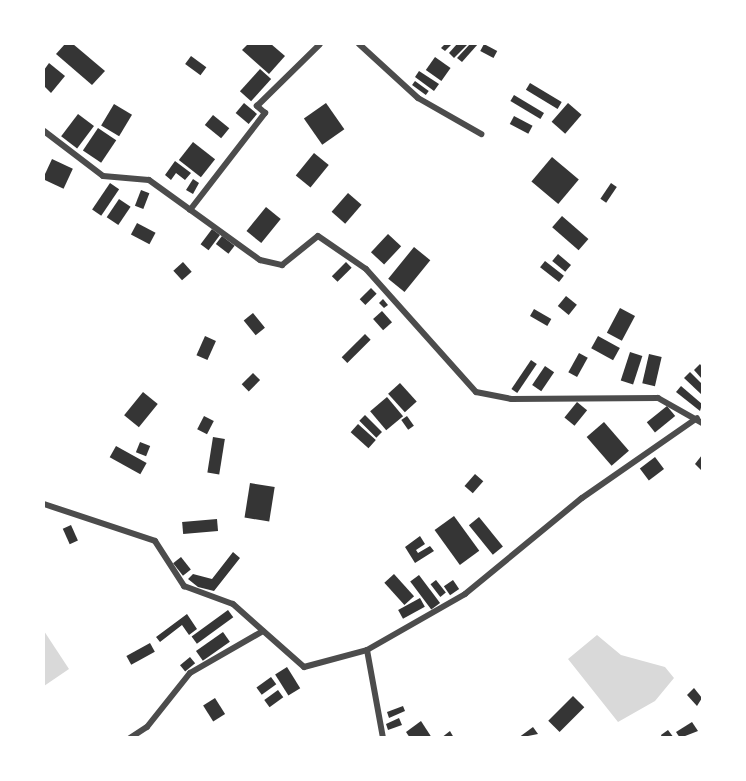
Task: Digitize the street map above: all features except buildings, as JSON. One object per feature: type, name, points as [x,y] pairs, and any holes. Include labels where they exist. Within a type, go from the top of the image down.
[{"type":"street","points":[[190,210],[266,113],[257,106],[320,44]]},
{"type":"street","points":[[359,44],[418,98],[481,134]]},
{"type":"street","points":[[44,131],[104,176],[149,180],[260,260],[282,265],[318,236],[366,269],[476,392],[512,399],[658,398],[700,420],[582,498],[465,594],[367,650],[304,668],[233,604],[184,586],[155,541],[44,504]]},
{"type":"street","points":[[130,738],[147,727],[190,673],[263,631]]},
{"type":"street","points":[[367,650],[383,738]]},
{"type":"shaded area","points":[[44,631],[69,669],[44,686]]},
{"type":"shaded area","points":[[597,635],[621,655],[665,667],[674,678],[655,701],[618,722],[568,659]]}]
